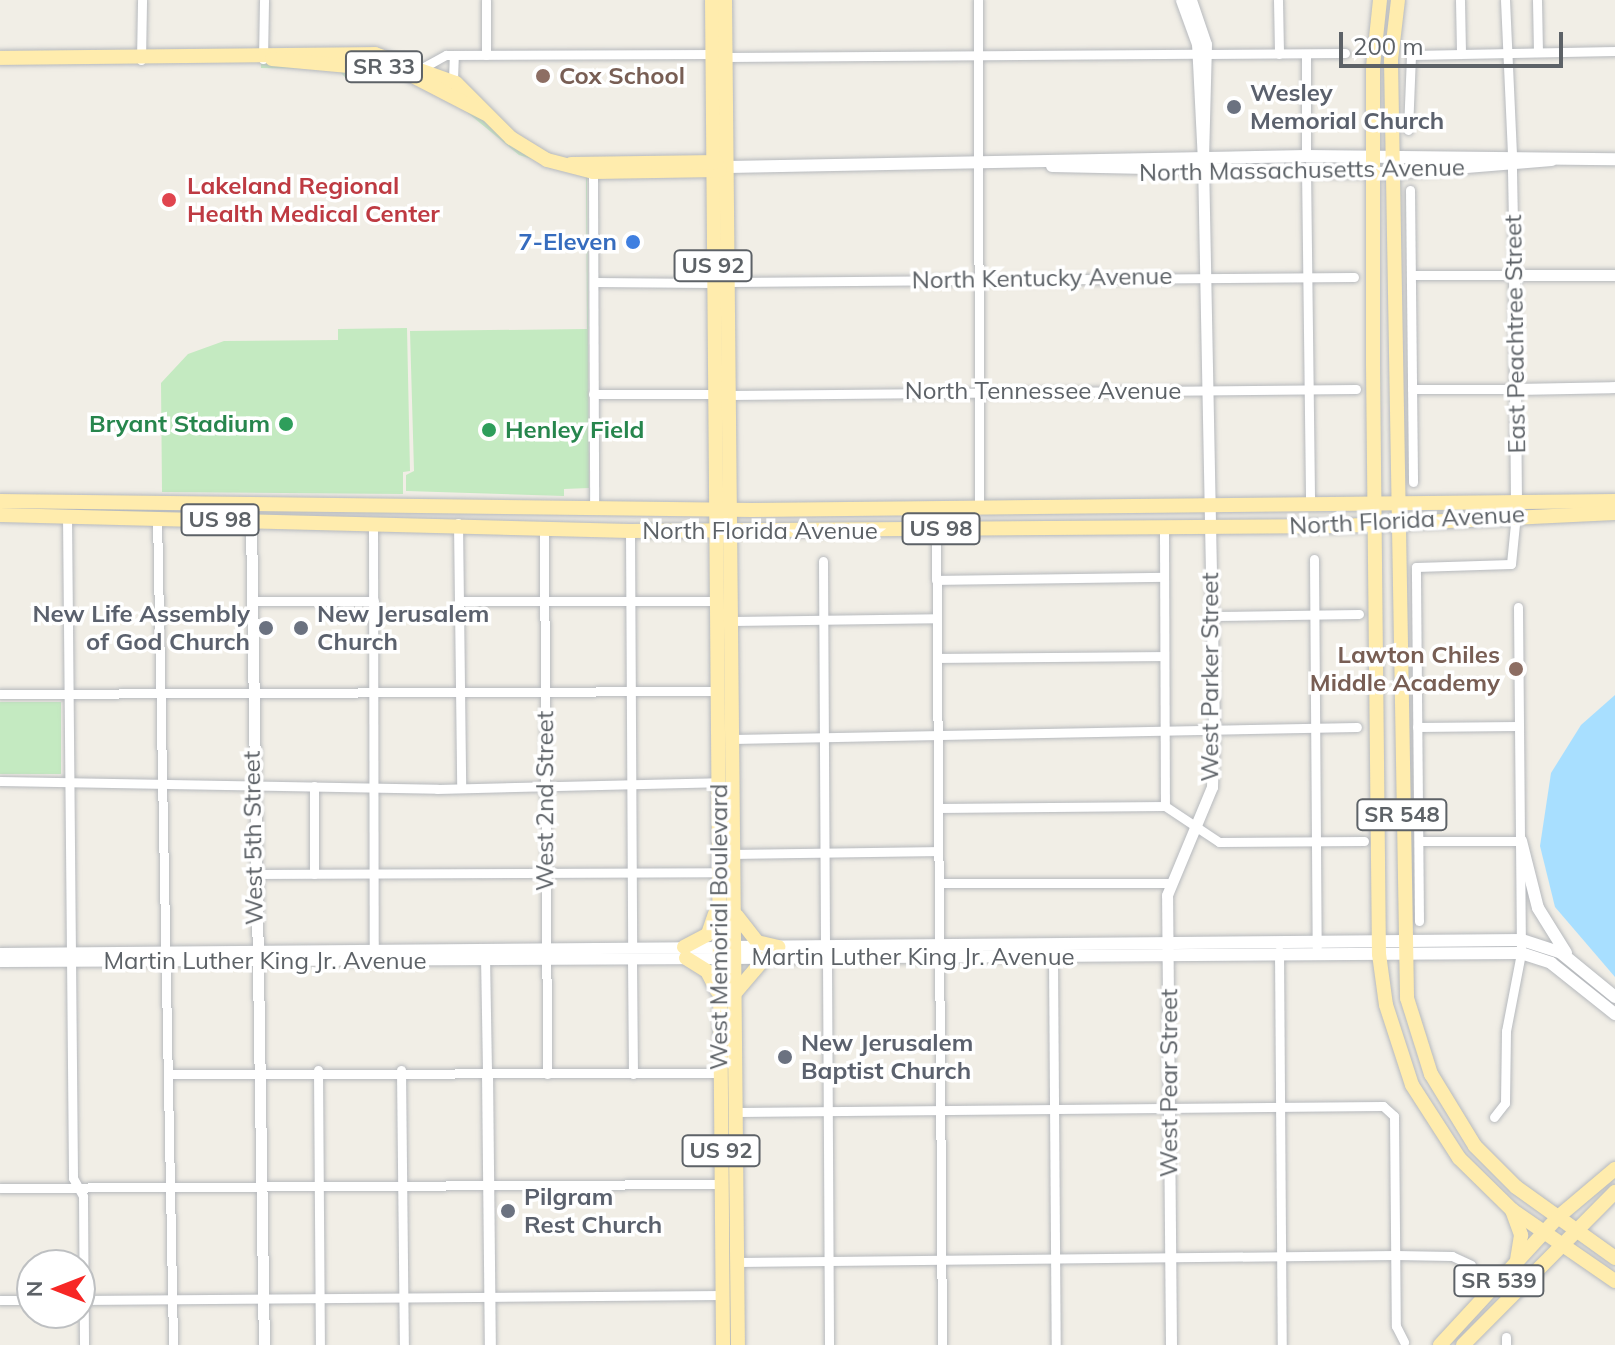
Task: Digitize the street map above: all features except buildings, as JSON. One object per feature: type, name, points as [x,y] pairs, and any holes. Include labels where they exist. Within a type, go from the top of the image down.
[{"type":"main road","name":"US 92","points":[[712,0],[728,167],[730,395],[723,509]]},
{"type":"main road","name":"US 92","points":[[724,531],[714,394],[712,166],[725,0]]},
{"type":"main road","points":[[1375,504],[1373,162],[1380,0]]},
{"type":"main road","points":[[1398,0],[1391,60],[1398,522]]},
{"type":"main road","name":"SR 33","points":[[0,58],[268,59],[375,54],[424,67],[456,83],[528,151],[568,165],[593,172],[712,166]]},
{"type":"main road","name":"SR 33","points":[[268,59],[403,71],[486,114]]},
{"type":"main road","name":"North Massachusetts Avenue","points":[[728,167],[1203,168],[1373,162],[1394,157],[1512,161],[1615,159]]},
{"type":"main road","name":"North Massachusetts Avenue","points":[[1373,162],[1394,173],[1512,161]]},
{"type":"main road","name":"SR 33","points":[[568,165],[728,167]]},
{"type":"main road","name":"North Florida Avenue","points":[[0,501],[278,509],[936,508],[1397,503],[1615,513]]},
{"type":"main road","points":[[1569,513],[1615,502]]},
{"type":"main road","name":"North Florida Avenue","points":[[0,515],[157,516],[251,522],[458,523],[544,529],[724,531],[1210,523],[1375,524],[1516,508],[1615,502]]},
{"type":"main road","name":"SR 548","points":[[1375,504],[1380,947],[1392,1032],[1424,1108],[1459,1158],[1512,1210],[1615,1281]]},
{"type":"main road","points":[[458,523],[481,513],[620,508]]},
{"type":"main road","points":[[251,522],[278,509]]},
{"type":"main road","name":"SR 548","points":[[1398,522],[1402,947],[1421,1051],[1458,1125],[1495,1168],[1615,1258]]},
{"type":"main road","name":"West Memorial Boulevard","points":[[724,531],[717,601],[719,902],[735,993],[738,1345]]},
{"type":"main road","name":"West Memorial Boulevard","points":[[723,1345],[720,999],[734,909],[732,621],[724,531]]},
{"type":"main road","points":[[1521,841],[1550,934],[1576,964]]},
{"type":"main road","points":[[719,902],[708,934],[685,952],[707,971],[720,999]]},
{"type":"main road","points":[[734,909],[748,935],[778,947]]},
{"type":"main road","name":"Martin Luther King Jr. Avenue","points":[[939,951],[1053,957],[1279,940],[1317,947],[1521,946],[1576,964],[1615,997]]},
{"type":"main road","name":"Martin Luther King Jr. Avenue","points":[[1521,946],[1551,963],[1615,1014]]},
{"type":"main road","name":"Martin Luther King Jr. Avenue","points":[[727,953],[778,947],[826,952]]},
{"type":"main road","name":"Martin Luther King Jr. Avenue","points":[[727,953],[764,959],[826,952],[1168,948],[1279,955],[1317,947]]},
{"type":"main road","points":[[735,993],[764,959]]},
{"type":"main road","name":"SR 539","points":[[1440,1345],[1558,1217],[1615,1169]]},
{"type":"main road","points":[[722,1184],[737,1211]]},
{"type":"main road","name":"SR 539","points":[[1463,1345],[1574,1229],[1615,1192]]},
{"type":"main road","points":[[1512,1210],[1521,1235],[1516,1263]]},
{"type":"street","points":[[141,60],[142,0]]},
{"type":"street","points":[[264,0],[268,59]]},
{"type":"street","points":[[486,0],[486,55]]},
{"type":"street","points":[[978,0],[979,507]]},
{"type":"street","points":[[1181,0],[1202,54]]},
{"type":"street","points":[[1191,0],[1202,54]]},
{"type":"street","points":[[1278,0],[1279,54]]},
{"type":"street","points":[[1460,0],[1461,53]]},
{"type":"street","name":"East Peachtree Street","points":[[1505,0],[1512,161],[1516,508]]},
{"type":"street","points":[[1537,0],[1538,51]]},
{"type":"street","points":[[1408,130],[1411,55],[1615,51]]},
{"type":"street","points":[[424,67],[454,55],[1345,53]]},
{"type":"street","name":"West Parker Street","points":[[1193,827],[1212,787],[1214,728],[1202,54]]},
{"type":"street","points":[[1306,54],[1310,505]]},
{"type":"street","points":[[454,55],[448,72],[456,83]]},
{"type":"street","points":[[593,172],[594,508]]},
{"type":"street","points":[[1410,190],[1413,482]]},
{"type":"street","points":[[1411,275],[1615,275]]},
{"type":"street","name":"North Kentucky Avenue","points":[[729,282],[1354,277]]},
{"type":"street","points":[[594,282],[713,283]]},
{"type":"street","points":[[1412,389],[1615,387]]},
{"type":"street","name":"North Tennessee Avenue","points":[[730,395],[1356,389]]},
{"type":"street","points":[[593,394],[714,394]]},
{"type":"street","points":[[936,508],[942,1345]]},
{"type":"street","points":[[1419,921],[1416,567],[1511,564],[1516,508]]},
{"type":"street","points":[[67,515],[71,956],[80,1249]]},
{"type":"street","points":[[157,516],[161,781],[172,1074],[173,1345]]},
{"type":"street","name":"West 5th Street","points":[[251,522],[252,782],[262,1072],[264,1345]]},
{"type":"street","points":[[373,522],[374,957]]},
{"type":"street","points":[[458,523],[461,784]]},
{"type":"street","name":"West 2nd Street","points":[[544,529],[547,1074]]},
{"type":"street","points":[[630,531],[633,1074]]},
{"type":"street","points":[[1164,534],[1165,806]]},
{"type":"street","points":[[1314,559],[1317,947]]},
{"type":"street","points":[[823,561],[829,1345]]},
{"type":"street","points":[[936,580],[1164,577]]},
{"type":"street","points":[[251,601],[374,601]]},
{"type":"street","points":[[459,601],[717,601]]},
{"type":"street","points":[[1494,1117],[1505,1103],[1506,1031],[1521,946],[1518,607]]},
{"type":"street","points":[[1213,616],[1359,614]]},
{"type":"street","points":[[732,621],[937,618]]},
{"type":"street","points":[[937,658],[1164,656]]},
{"type":"street","points":[[0,694],[717,691]]},
{"type":"street","points":[[1417,727],[1518,726]]},
{"type":"street","points":[[733,739],[1357,727]]},
{"type":"street","points":[[0,781],[252,782],[374,787],[546,782],[718,782]]},
{"type":"street","points":[[314,786],[314,874]]},
{"type":"street","points":[[938,808],[1165,806],[1219,842],[1364,841]]},
{"type":"street","name":"West Pear Street","points":[[1171,1345],[1168,883],[1193,827]]},
{"type":"street","points":[[1419,841],[1521,841]]},
{"type":"street","points":[[734,854],[938,851]]},
{"type":"street","points":[[254,874],[719,872]]},
{"type":"street","points":[[939,883],[1168,883]]},
{"type":"street","points":[[1279,940],[1282,1345]]},
{"type":"street","name":"Martin Luther King Jr. Avenue","points":[[0,953],[374,957],[727,953]]},
{"type":"street","name":"Martin Luther King Jr. Avenue","points":[[0,961],[71,956]]},
{"type":"street","points":[[485,956],[490,1345]]},
{"type":"street","points":[[1053,957],[1056,1345]]},
{"type":"street","points":[[172,1074],[318,1070],[720,1073]]},
{"type":"street","points":[[318,1070],[320,1345]]},
{"type":"street","points":[[401,1070],[404,1345]]},
{"type":"street","points":[[737,1112],[1281,1106],[1391,1109],[1396,1326],[1404,1342]]},
{"type":"street","points":[[0,1188],[263,1184],[722,1184]]},
{"type":"street","points":[[737,1262],[1395,1255],[1452,1256],[1471,1265]]},
{"type":"street","points":[[96,1300],[404,1294],[723,1295]]},
{"type":"green space","name":"Henley Field","points":[[261,63],[373,63],[460,99],[514,146],[587,174],[589,488],[564,489],[564,496],[406,491],[406,475],[414,471],[410,331],[587,329],[586,176],[519,155],[463,109],[398,75],[366,70],[346,78],[337,69],[261,68]]},
{"type":"green space","points":[[407,328],[410,471],[403,472],[403,494],[162,492],[161,383],[188,354],[224,341],[338,340],[338,329]]},
{"type":"green space","points":[[0,702],[61,702],[61,774],[0,774]]},
{"type":"water","points":[[1615,695],[1615,977],[1555,907],[1540,846],[1551,773],[1581,725]]},
{"type":"place","name":"Cox School","points":[[543,76]]},
{"type":"place","name":"Wesley Memorial Church","points":[[1234,107]]},
{"type":"place","name":"Lakeland Regional Health Medical Center","points":[[169,200]]},
{"type":"place","name":"7-Eleven","points":[[633,242]]},
{"type":"place","name":"Bryant Stadium","points":[[286,424]]},
{"type":"place","name":"Henley Field","points":[[489,430]]},
{"type":"place","name":"New Life Assembly of God Church","points":[[266,628]]},
{"type":"place","name":"New Jerusalem Church","points":[[301,628]]},
{"type":"place","name":"Lawton Chiles Middle Academy","points":[[1516,669]]},
{"type":"place","name":"New Jerusalem Baptist Church","points":[[785,1057]]},
{"type":"place","name":"Pilgram Rest Church","points":[[508,1211]]}]
